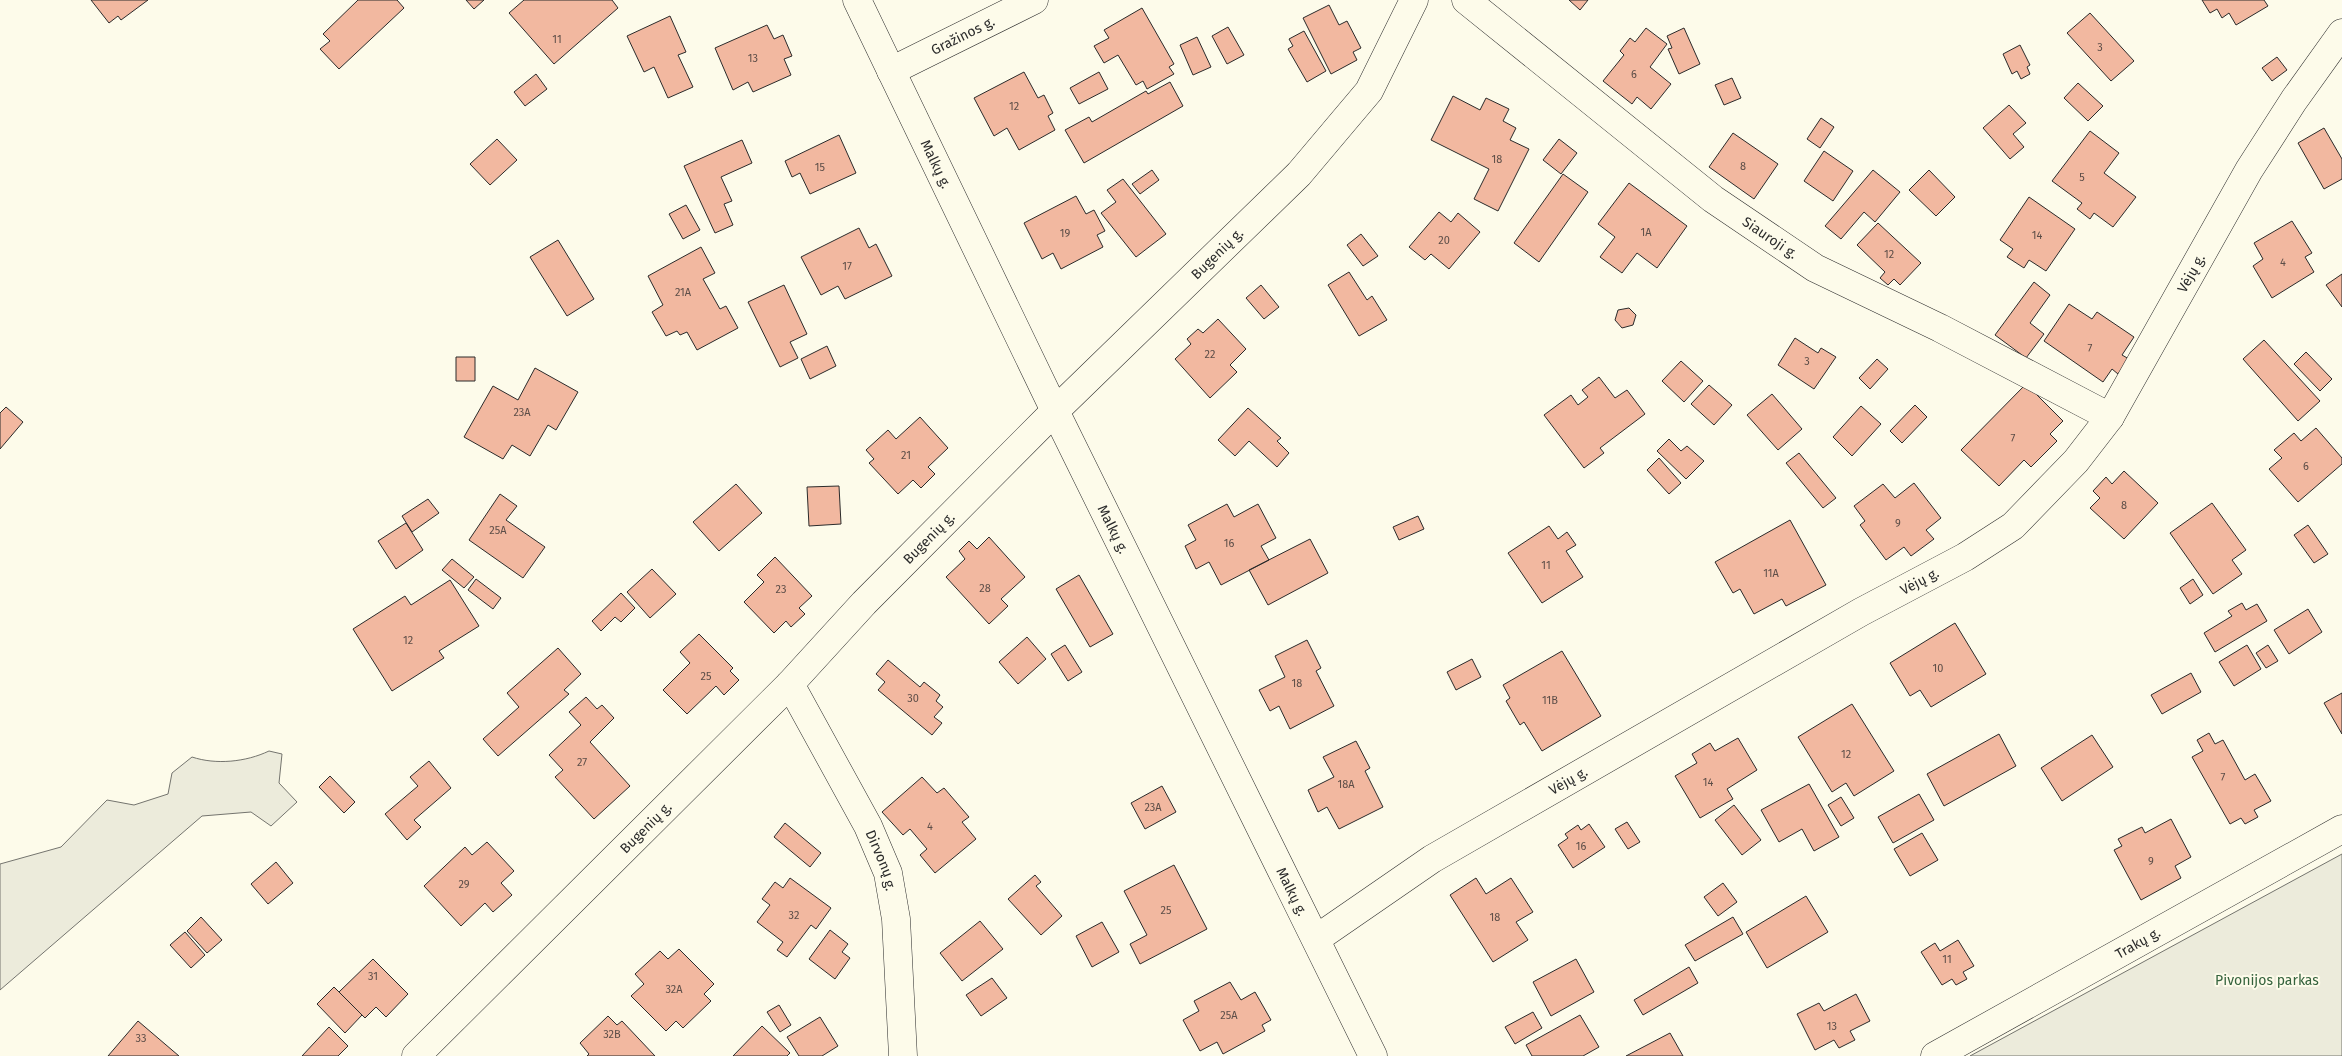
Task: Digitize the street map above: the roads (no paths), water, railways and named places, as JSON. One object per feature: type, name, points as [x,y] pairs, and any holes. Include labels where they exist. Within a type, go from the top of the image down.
[{"type":"street","name":"Malkų g.","points":[[857,0],[1055,411],[1373,1056]]},
{"type":"street","name":"Gražinos g.","points":[[891,71],[1034,0]]},
{"type":"street","name":"Bugenių g.","points":[[416,1056],[790,684],[864,604],[1055,411],[1299,174],[1369,91],[1414,0]]},
{"type":"street","name":"Siauroji g.","points":[[1466,0],[1713,199],[1815,268],[1940,328],[2110,417]]},
{"type":"street","name":"Vėjų g.","points":[[1316,939],[1432,859],[1860,612],[1965,557],[2013,526],[2076,461],[2110,417],[2249,170],[2294,100],[2342,33]]},
{"type":"street","name":"Dirvonų g.","points":[[790,684],[868,826],[888,873],[896,919],[903,1056]]},
{"type":"street","name":"Trakų g.","points":[[1935,1056],[2342,829]]},
{"type":"park label","name":"Pivonijos parkas","points":[[2267,980]]}]
